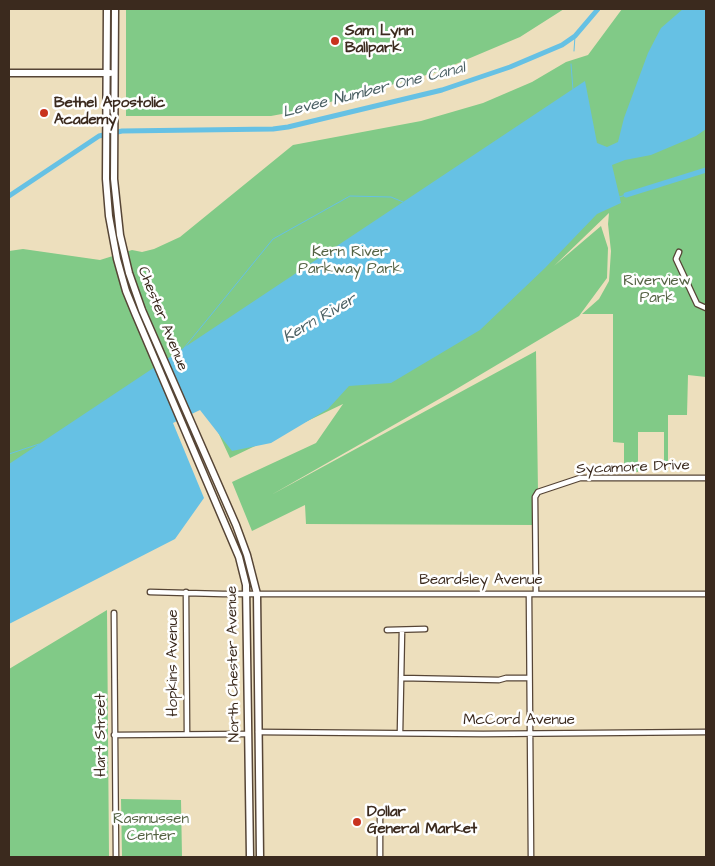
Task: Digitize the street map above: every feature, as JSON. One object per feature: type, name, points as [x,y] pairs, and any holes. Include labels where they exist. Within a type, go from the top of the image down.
[{"type":"main road","name":"Chester Avenue","points":[[107,9],[106,179],[112,236],[126,291],[182,423]]},
{"type":"main road","name":"Chester Avenue","points":[[115,9],[114,179],[120,235],[134,288],[193,426]]},
{"type":"main road","points":[[9,73],[115,73]]},
{"type":"main road","name":"North Chester Avenue","points":[[182,423],[239,557],[247,594],[247,734],[250,857]]},
{"type":"main road","name":"North Chester Avenue","points":[[193,426],[247,555],[256,594],[260,857]]},
{"type":"main road","points":[[247,710],[252,724],[258,732]]},
{"type":"main road","points":[[247,734],[252,736],[258,749]]},
{"type":"street","points":[[678,252],[676,259],[697,304],[706,308]]},
{"type":"street","name":"Sycamore Drive","points":[[536,594],[535,497],[538,492],[580,478],[706,478]]},
{"type":"street","name":"Beardsley Avenue","points":[[150,592],[247,594],[706,594]]},
{"type":"street","name":"Hopkins Avenue","points":[[186,592],[187,734]]},
{"type":"street","points":[[529,594],[531,857]]},
{"type":"street","name":"Hart Street","points":[[114,613],[116,857]]},
{"type":"street","points":[[387,630],[425,629]]},
{"type":"street","points":[[400,733],[402,630]]},
{"type":"street","points":[[401,678],[498,680],[529,678]]},
{"type":"street","name":"McCord Avenue","points":[[258,732],[483,734],[706,732]]},
{"type":"street","points":[[114,735],[247,734]]},
{"type":"street","points":[[380,816],[380,857]]},
{"type":"green space","points":[[126,9],[564,9],[520,37],[437,72],[298,111],[271,116],[126,116]]},
{"type":"green space","name":"Kern River Parkway Park","points":[[622,9],[706,9],[706,377],[688,375],[687,415],[668,415],[668,472],[664,472],[664,432],[638,432],[638,472],[624,472],[624,443],[613,442],[613,314],[582,314],[599,299],[609,281],[611,251],[608,224],[609,213],[554,266],[601,226],[608,248],[607,278],[579,316],[448,394],[271,495],[536,351],[538,492],[535,525],[306,524],[305,505],[252,531],[232,482],[316,443],[343,404],[230,458],[205,404],[164,423],[9,619],[9,251],[23,249],[100,260],[132,250],[142,252],[154,249],[180,237],[293,145],[421,121],[483,103],[532,82],[566,62],[588,55]]},
{"type":"green space","points":[[107,610],[109,857],[9,857],[9,669]]},
{"type":"green space","name":"Rasmussen Center","points":[[121,799],[181,800],[182,857],[122,857]]},
{"type":"water","name":"Kern River","points":[[683,9],[706,9],[706,129],[696,136],[651,155],[625,160],[612,165],[621,203],[597,214],[545,268],[480,330],[391,383],[349,386],[328,409],[271,443],[232,451],[200,410],[173,423],[204,498],[175,539],[9,624],[9,464],[585,81],[597,143],[607,147],[618,142],[624,118],[648,53],[661,28]]},
{"type":"waterway","name":"Levee Number One Canal","points":[[9,196],[99,136],[122,131],[273,129],[288,127],[442,90],[510,67],[562,45],[575,36],[598,9]]},
{"type":"waterway","points":[[574,51],[575,36]]},
{"type":"waterway","points":[[571,64],[573,90]]},
{"type":"waterway","points":[[626,195],[706,170]]},
{"type":"waterway","points":[[619,197],[626,195]]},
{"type":"waterway","points":[[184,348],[273,239],[350,196],[391,197],[403,202]]},
{"type":"waterway","points":[[9,454],[39,444]]},
{"type":"place","name":"Sam Lynn Ballpark","points":[[335,41]]},
{"type":"place","name":"Bethel Apostolic Academy","points":[[44,113]]},
{"type":"place","name":"Dollar General Market","points":[[357,822]]},
{"type":"park label","name":"Riverview Park","points":[[657,290]]}]
